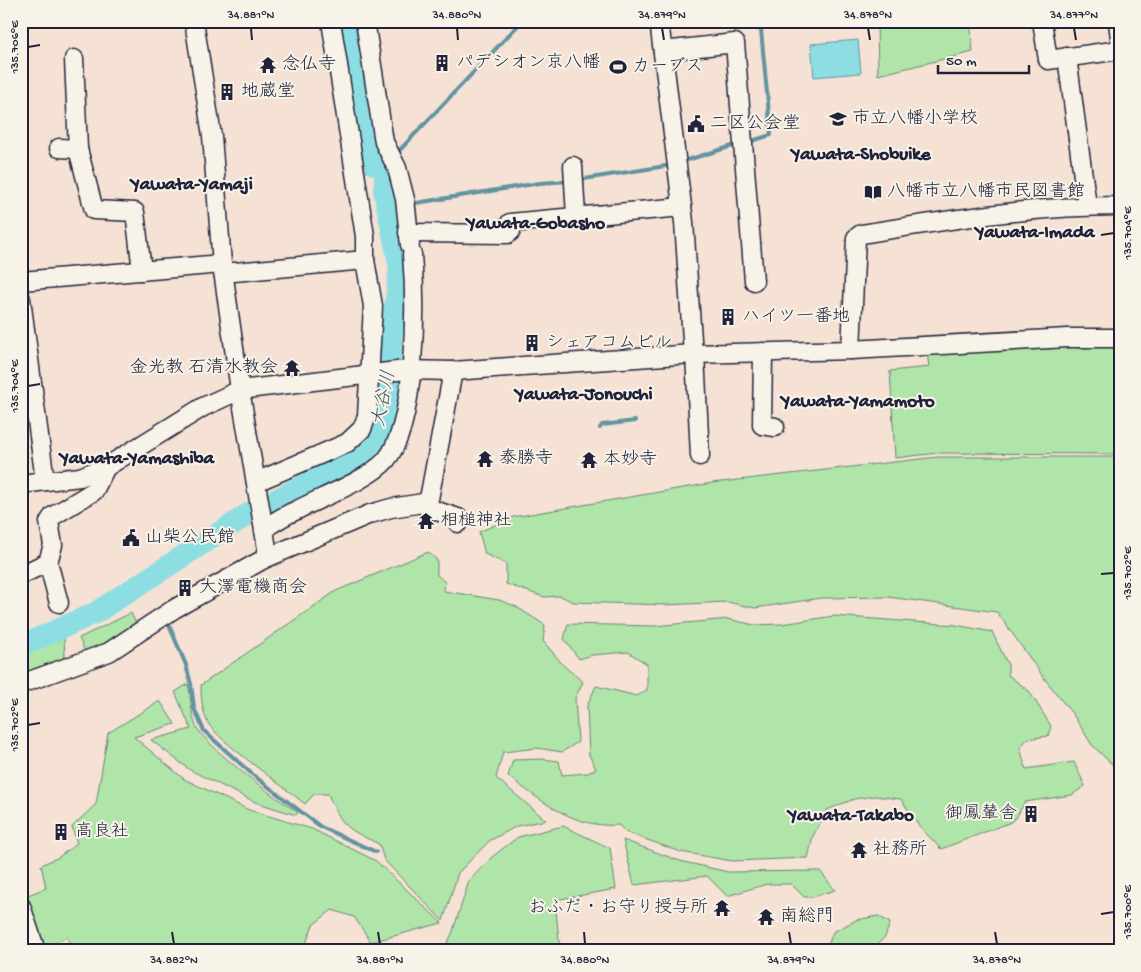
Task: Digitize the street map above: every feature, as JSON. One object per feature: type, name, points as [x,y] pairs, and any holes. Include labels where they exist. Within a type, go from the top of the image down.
[{"type":"street","points":[[194,21],[212,136],[223,268],[240,390],[267,548],[264,559]]},
{"type":"street","points":[[257,485],[347,443],[362,429],[367,416],[373,306],[365,260],[365,236],[331,21]]},
{"type":"street","points":[[263,526],[356,482],[386,460],[401,432],[412,319],[407,216],[397,168],[384,142],[366,21]]},
{"type":"street","points":[[659,21],[682,207],[700,456]]},
{"type":"street","points":[[1042,21],[1048,60],[1120,50]]},
{"type":"street","points":[[1118,21],[1120,39]]},
{"type":"street","points":[[663,51],[736,43],[742,143],[754,281]]},
{"type":"street","points":[[1067,57],[1087,206]]},
{"type":"street","points":[[74,59],[78,149],[94,210],[135,212],[142,271]]},
{"type":"street","points":[[59,148],[78,149]]},
{"type":"street","points":[[574,175],[576,216]]},
{"type":"street","points":[[851,350],[856,238],[861,234],[990,214],[1087,206],[1120,206]]},
{"type":"street","points":[[407,216],[508,234],[511,231],[510,223],[682,207]]},
{"type":"street","points":[[21,280],[142,271],[365,260]]},
{"type":"street","points":[[21,299],[26,377],[46,481]]},
{"type":"street","points":[[21,484],[80,477],[106,467],[203,407],[240,390],[408,370],[453,371],[694,354],[851,350],[1067,338],[1120,338]]},
{"type":"street","points":[[763,352],[762,425],[775,427]]},
{"type":"street","points":[[21,684],[74,663],[109,652],[174,609],[264,559],[370,514],[423,503],[428,499],[453,371]]},
{"type":"street","points":[[59,603],[48,562],[53,544],[49,522],[53,516],[94,490],[106,467]]},
{"type":"street","points":[[423,503],[428,508],[458,518],[458,524]]},
{"type":"street","points":[[21,575],[48,562]]},
{"type":"street","points":[[21,906],[36,951]]},
{"type":"green space","points":[[877,21],[970,21],[973,52],[878,75]]},
{"type":"green space","points":[[1120,344],[1120,454],[938,453],[895,458],[890,371],[929,367],[927,352]]},
{"type":"green space","points":[[938,457],[1120,457],[1120,772],[1092,745],[1074,716],[997,612],[888,597],[822,598],[755,608],[727,602],[666,605],[573,602],[561,596],[544,597],[506,584],[506,564],[485,554],[479,532],[513,517],[712,483]]},
{"type":"green space","points":[[428,552],[437,560],[437,575],[445,582],[444,591],[499,600],[515,606],[545,625],[543,641],[564,666],[583,682],[575,698],[578,742],[562,752],[537,748],[503,752],[496,778],[546,820],[517,826],[489,841],[458,873],[443,921],[384,860],[379,844],[347,826],[337,814],[328,794],[314,794],[305,804],[224,741],[208,723],[201,695],[201,685],[336,591]]},
{"type":"green space","points":[[131,613],[136,624],[99,649],[85,652],[79,638]]},
{"type":"green space","points":[[834,616],[956,625],[992,632],[1008,665],[1008,675],[1029,691],[1051,726],[1048,736],[1027,739],[1020,748],[1026,769],[1074,762],[1085,786],[1072,795],[1025,802],[1011,822],[941,849],[919,826],[901,799],[875,796],[854,799],[827,810],[813,836],[808,858],[732,861],[681,852],[625,832],[619,825],[588,823],[573,818],[546,804],[508,776],[513,760],[542,759],[559,761],[562,775],[588,773],[596,769],[589,755],[587,706],[596,686],[637,696],[647,690],[647,664],[628,652],[592,655],[579,659],[564,639],[568,624],[654,626],[728,619],[754,625],[782,624]]},
{"type":"green space","points":[[64,637],[65,655],[58,664],[21,679],[21,654]]},
{"type":"green space","points":[[188,684],[194,721],[202,735],[242,772],[298,812],[296,815],[255,802],[190,770],[151,740],[191,729],[175,692]]},
{"type":"green space","points":[[160,701],[175,724],[134,737],[184,779],[249,810],[312,829],[376,861],[442,923],[371,942],[354,917],[332,910],[313,925],[303,951],[73,951],[67,937],[41,950],[23,897],[46,888],[41,865],[59,857],[77,843],[72,827],[96,804],[108,733]]},
{"type":"green space","points":[[563,826],[610,848],[616,889],[555,900],[560,951],[443,951],[452,934],[469,881],[492,857],[518,837]]},
{"type":"green space","points":[[623,840],[680,861],[728,872],[820,871],[835,890],[813,897],[804,897],[791,884],[767,884],[727,896],[707,876],[634,885]]},
{"type":"green space","points":[[878,916],[890,923],[885,937],[870,951],[826,951],[833,932],[856,920]]},
{"type":"water","points":[[858,40],[861,73],[814,77],[811,44]]},
{"type":"waterway","name":"大谷川","points":[[21,646],[95,613],[250,513],[359,457],[382,430],[389,391],[392,330],[400,268],[384,191],[386,164],[374,164],[348,21]]},
{"type":"waterway","points":[[396,154],[522,21]]},
{"type":"waterway","points":[[744,21],[761,30],[771,135],[748,142]]},
{"type":"waterway","points":[[681,162],[739,144]]},
{"type":"waterway","points":[[578,180],[672,165]]},
{"type":"waterway","points":[[410,204],[540,183],[569,181]]},
{"type":"waterway","points":[[387,208],[400,205]]},
{"type":"waterway","points":[[600,428],[602,425],[635,421]]},
{"type":"waterway","points":[[169,625],[186,665],[194,708],[204,731],[253,775],[321,827],[376,852]]},
{"type":"waterway","points":[[21,939],[25,951]]},
{"type":"place","name":"パデシオン京八幡","points":[[442,63]]},
{"type":"place","name":"念仏寺","points":[[268,65]]},
{"type":"place","name":"カーブス","points":[[618,67]]},
{"type":"place","name":"地蔵堂","points":[[227,92]]},
{"type":"place","name":"市立八幡小学校","points":[[838,119]]},
{"type":"place","name":"二区公会堂","points":[[696,124]]},
{"type":"place","name":"八幡市立八幡市民図書館","points":[[873,192]]},
{"type":"place","name":"ハイツ一番地","points":[[728,317]]},
{"type":"place","name":"シェアコムビル","points":[[532,343]]},
{"type":"place","name":"金光教 石清水教会","points":[[292,368]]},
{"type":"place","name":"泰勝寺","points":[[485,459]]},
{"type":"place","name":"本妙寺","points":[[589,460]]},
{"type":"place","name":"相槌神社","points":[[426,521]]},
{"type":"place","name":"山柴公民館","points":[[131,538]]},
{"type":"place","name":"大澤電機商会","points":[[185,588]]},
{"type":"place","name":"御鳳輦舎","points":[[1031,814]]},
{"type":"place","name":"高良社","points":[[61,832]]},
{"type":"place","name":"社務所","points":[[859,850]]},
{"type":"place","name":"おふだ・お守り授与所","points":[[722,908]]},
{"type":"place","name":"南総門","points":[[766,917]]},
{"type":"district","name":"Yawata-Shobuike","points":[[861,155]]},
{"type":"district","name":"Yawata-Yamaji","points":[[192,185]]},
{"type":"district","name":"Yawata-Gobasho","points":[[536,224]]},
{"type":"district","name":"Yawata-Imada","points":[[1035,233]]},
{"type":"district","name":"Yawata-Jonouchi","points":[[584,395]]},
{"type":"district","name":"Yawata-Yamamoto","points":[[858,402]]},
{"type":"district","name":"Yawata-Yamashiba","points":[[137,459]]},
{"type":"district","name":"Yawata-Takabo","points":[[851,816]]}]
